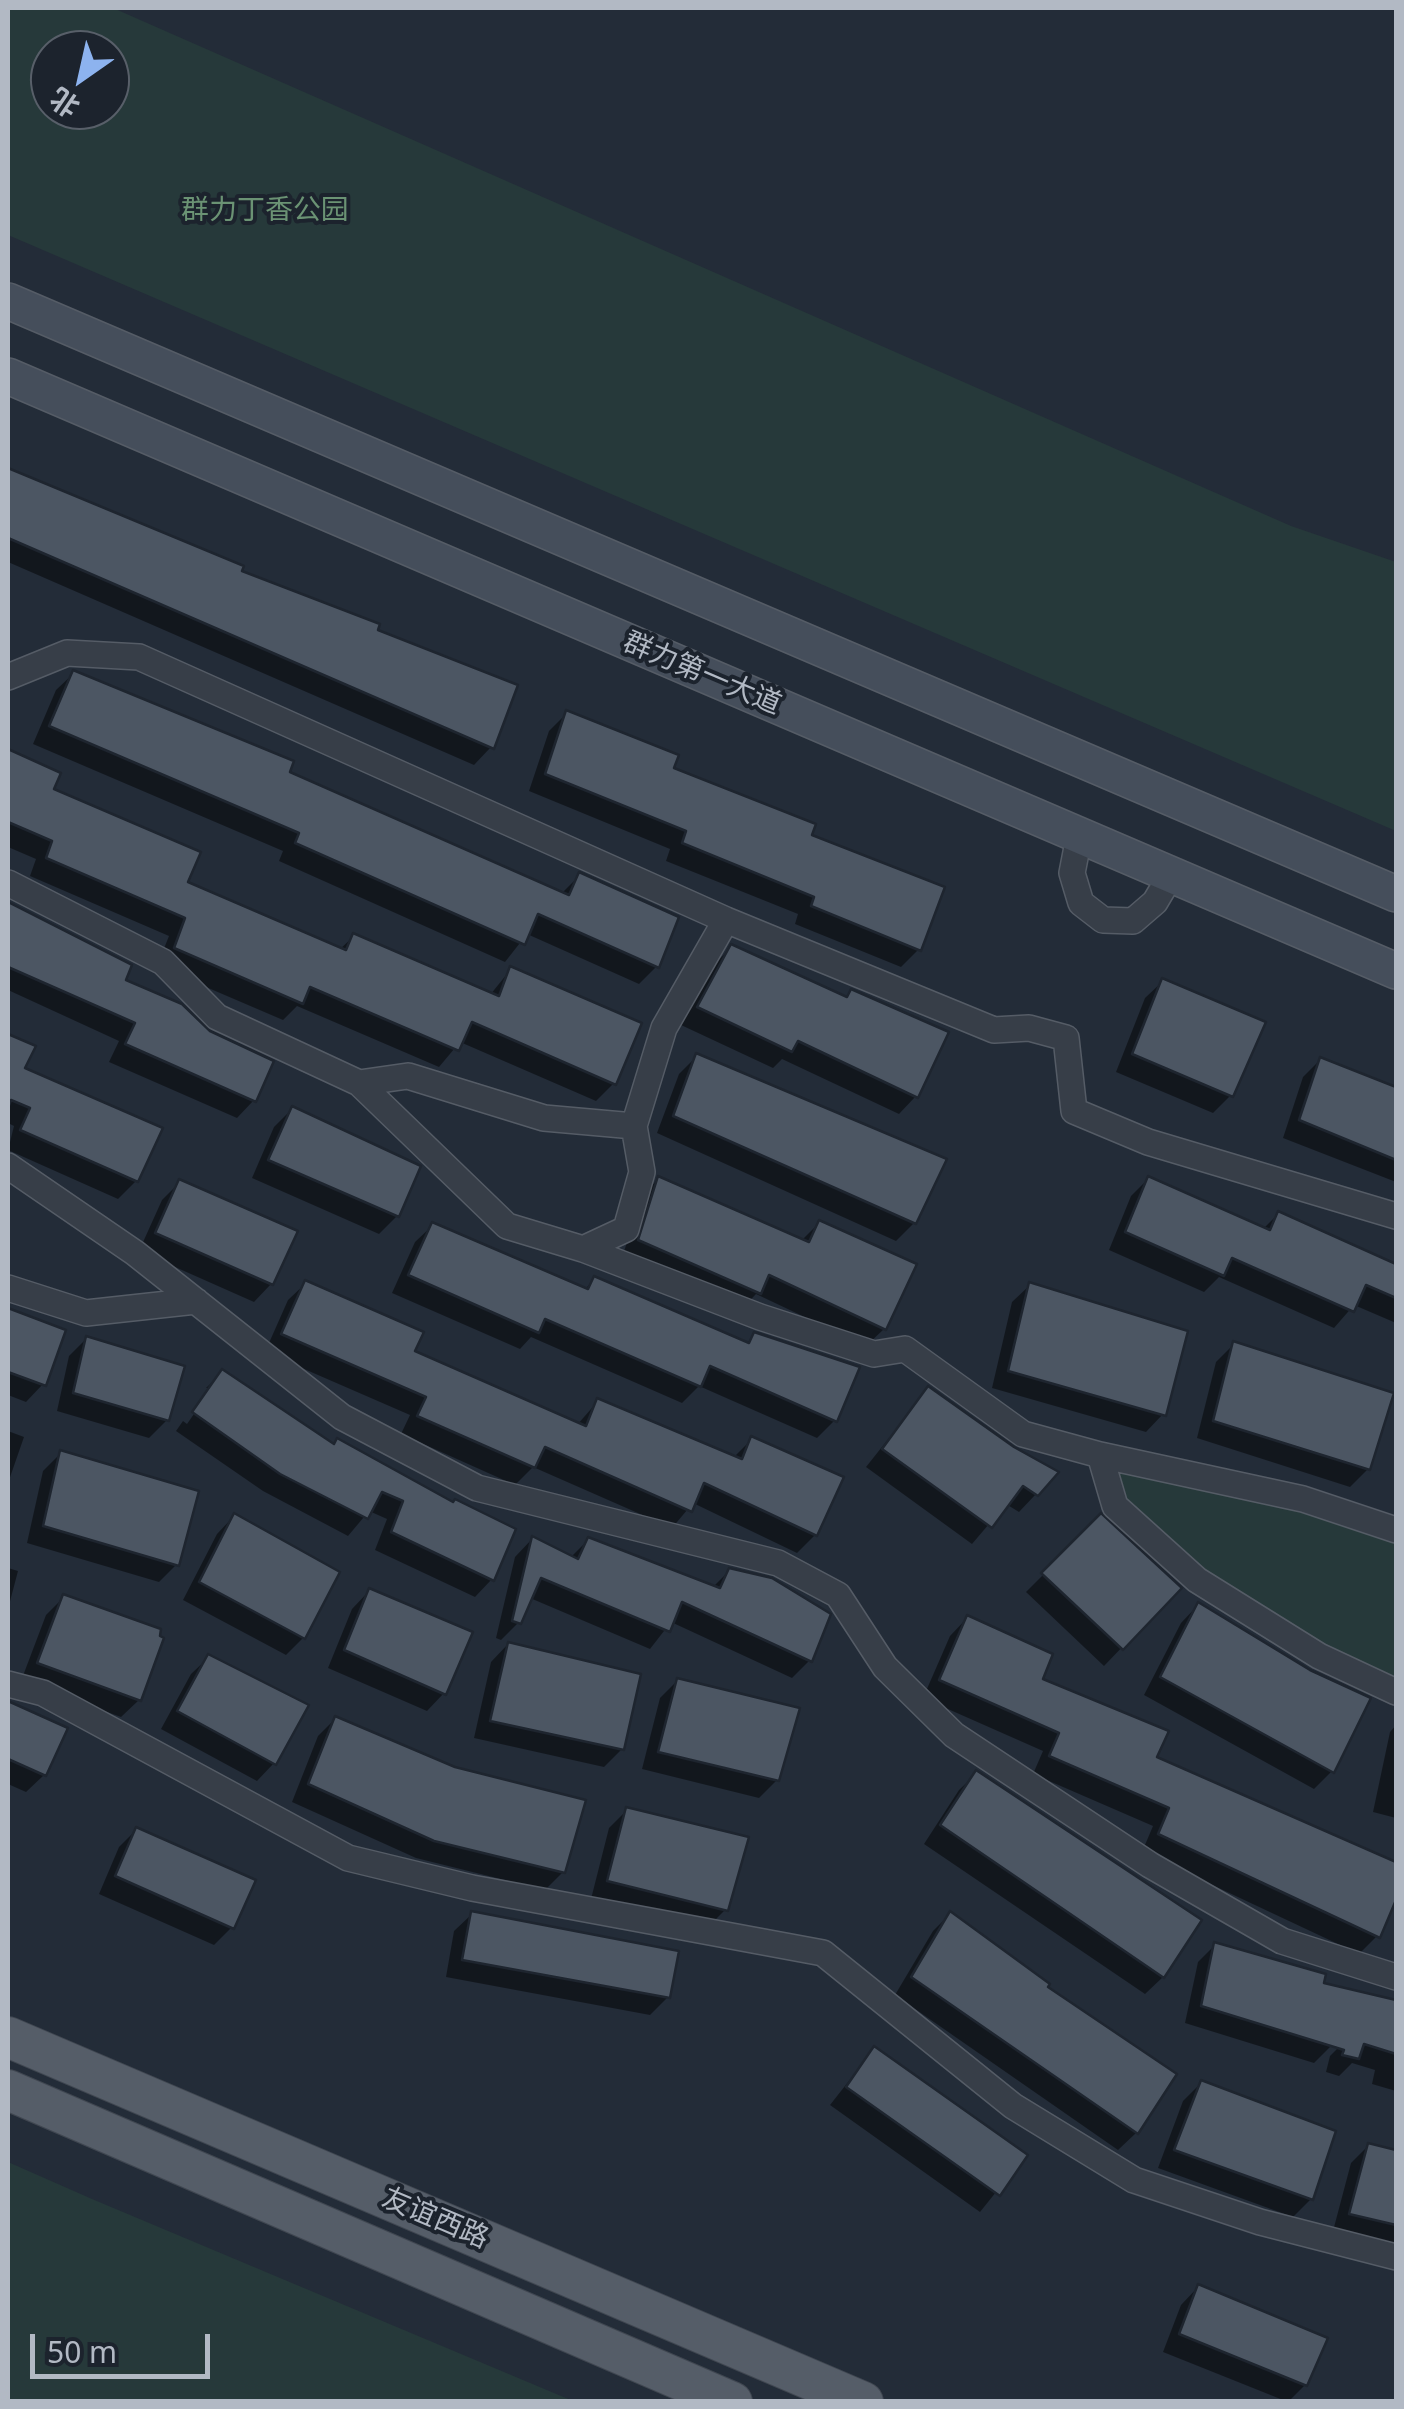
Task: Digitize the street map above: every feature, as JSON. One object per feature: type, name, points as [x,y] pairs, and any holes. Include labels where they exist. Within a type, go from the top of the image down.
[{"type":"main road","points":[[8,302],[1396,894]]},
{"type":"main road","name":"群力第一大道","points":[[8,376],[1396,971]]},
{"type":"main road","name":"友谊西路","points":[[8,2036],[863,2402]]},
{"type":"main road","name":"友谊西路","points":[[8,2090],[732,2402]]},
{"type":"street","points":[[8,678],[67,652],[139,656],[726,920],[994,1030],[1029,1028],[1066,1038],[1074,1111],[1148,1142],[1396,1216]]},
{"type":"street","points":[[1079,837],[1072,873],[1081,903],[1103,920],[1133,921],[1156,902],[1171,874]]},
{"type":"street","points":[[8,882],[164,962],[218,1017],[358,1083],[507,1226],[583,1249],[760,1317],[874,1354],[905,1350],[1024,1434],[1100,1455],[1303,1499],[1396,1530]]},
{"type":"street","points":[[583,1249],[626,1230],[642,1172],[634,1126],[664,1028],[726,920]]},
{"type":"street","points":[[358,1083],[408,1076],[544,1118],[634,1126]]},
{"type":"street","points":[[8,1166],[135,1252],[342,1418],[478,1488],[778,1563],[838,1595],[885,1667],[954,1735],[1150,1865],[1282,1941],[1396,1977]]},
{"type":"street","points":[[8,1288],[86,1313],[196,1301]]},
{"type":"street","points":[[1100,1455],[1115,1506],[1197,1580],[1318,1656],[1396,1692]]},
{"type":"street","points":[[8,1684],[43,1692],[348,1858],[472,1888],[823,1953],[1013,2106],[1134,2180],[1260,2222],[1396,2257]]},
{"type":"green space","name":"群力丁香公园","points":[[8,8],[113,8],[1291,526],[1396,562],[1396,831],[8,235]]},
{"type":"green space","points":[[1100,1455],[1396,1530],[1396,1692],[1319,1656],[1115,1506]]},
{"type":"green space","points":[[8,2162],[92,2199],[573,2401],[8,2401]]},
{"type":"building","points":[[8,468],[244,566],[242,571],[380,624],[378,630],[518,685],[494,749],[8,538]]},
{"type":"building","points":[[73,670],[294,761],[290,772],[569,895],[579,872],[679,917],[659,968],[538,914],[525,945],[295,843],[299,833],[49,726]]},
{"type":"building","points":[[566,710],[679,755],[674,768],[816,824],[812,835],[945,887],[921,951],[811,906],[814,897],[682,843],[686,831],[545,774]]},
{"type":"building","points":[[8,749],[61,773],[54,789],[201,852],[188,882],[346,950],[353,933],[499,996],[510,966],[642,1023],[616,1085],[472,1022],[459,1051],[310,987],[303,1004],[174,948],[185,918],[46,858],[52,841],[8,822]]},
{"type":"building","points":[[8,902],[132,965],[126,980],[182,1004],[210,1031],[274,1061],[256,1102],[125,1044],[135,1023],[8,967]]},
{"type":"building","points":[[731,944],[847,997],[851,989],[949,1032],[918,1098],[798,1041],[792,1052],[697,1007]]},
{"type":"building","points":[[1162,978],[1266,1022],[1233,1097],[1132,1054]]},
{"type":"building","points":[[8,1034],[36,1046],[25,1068],[163,1128],[138,1182],[20,1130],[30,1108],[11,1100],[8,1108]]},
{"type":"building","points":[[696,1053],[947,1159],[916,1224],[673,1116]]},
{"type":"building","points":[[1320,1057],[1396,1087],[1396,1160],[1299,1120]]},
{"type":"building","points":[[292,1106],[421,1166],[399,1217],[268,1160]]},
{"type":"building","points":[[658,1176],[809,1242],[819,1220],[917,1264],[886,1330],[769,1275],[761,1294],[638,1240]]},
{"type":"building","points":[[1148,1176],[1270,1230],[1278,1211],[1396,1264],[1396,1298],[1366,1285],[1354,1312],[1232,1258],[1224,1276],[1125,1232]]},
{"type":"building","points":[[179,1179],[298,1231],[273,1285],[155,1233]]},
{"type":"building","points":[[432,1222],[588,1289],[594,1276],[749,1343],[754,1332],[860,1367],[837,1422],[710,1366],[701,1387],[545,1319],[539,1333],[408,1275]]},
{"type":"building","points":[[305,1280],[424,1332],[415,1351],[586,1426],[597,1398],[742,1459],[751,1436],[844,1477],[817,1536],[704,1483],[692,1512],[545,1447],[535,1468],[417,1416],[426,1397],[281,1334]]},
{"type":"building","points":[[1029,1282],[1188,1331],[1166,1416],[1008,1371]]},
{"type":"building","points":[[8,1308],[66,1330],[46,1386],[8,1372]]},
{"type":"building","points":[[86,1336],[185,1366],[169,1421],[73,1393]]},
{"type":"building","points":[[1233,1341],[1394,1393],[1370,1470],[1213,1421]]},
{"type":"building","points":[[222,1369],[334,1444],[337,1438],[453,1502],[455,1499],[516,1529],[494,1581],[391,1532],[403,1501],[382,1492],[368,1519],[280,1474],[192,1412]]},
{"type":"building","points":[[928,1386],[1014,1447],[1059,1472],[1038,1496],[1023,1486],[992,1528],[882,1449]]},
{"type":"building","points":[[60,1450],[199,1491],[179,1566],[43,1526]]},
{"type":"building","points":[[234,1513],[340,1572],[305,1639],[199,1582]]},
{"type":"building","points":[[1101,1513],[1182,1588],[1123,1650],[1041,1573]]},
{"type":"building","points":[[532,1536],[578,1559],[588,1537],[720,1588],[729,1568],[772,1578],[831,1614],[812,1662],[682,1602],[670,1632],[541,1578],[521,1624],[512,1621]]},
{"type":"building","points":[[369,1588],[473,1632],[446,1695],[344,1650]]},
{"type":"building","points":[[63,1594],[161,1629],[160,1636],[164,1638],[141,1701],[37,1663]]},
{"type":"building","points":[[1198,1602],[1310,1670],[1371,1698],[1334,1773],[1160,1677]]},
{"type":"building","points":[[967,1615],[1053,1654],[1043,1679],[1169,1731],[1157,1757],[1396,1862],[1396,1900],[1380,1938],[1158,1834],[1169,1808],[1049,1756],[1059,1733],[939,1680]]},
{"type":"building","points":[[508,1642],[641,1674],[624,1750],[490,1721]]},
{"type":"building","points":[[208,1654],[309,1705],[276,1765],[177,1711]]},
{"type":"building","points":[[677,1678],[800,1708],[779,1781],[658,1752]]},
{"type":"building","points":[[8,1701],[68,1728],[46,1776],[8,1759]]},
{"type":"building","points":[[335,1716],[455,1767],[586,1800],[565,1873],[434,1841],[308,1784]]},
{"type":"building","points":[[976,1770],[1202,1920],[1164,1978],[940,1825]]},
{"type":"building","points":[[626,1807],[749,1837],[728,1911],[607,1881]]},
{"type":"building","points":[[136,1827],[256,1880],[234,1929],[115,1876]]},
{"type":"building","points":[[471,1911],[679,1951],[670,1998],[462,1960]]},
{"type":"building","points":[[950,1911],[1050,1984],[1048,1987],[1177,2074],[1138,2134],[911,1977]]},
{"type":"building","points":[[1214,1942],[1326,1974],[1324,1983],[1396,2000],[1396,2054],[1364,2044],[1359,2059],[1342,2055],[1344,2050],[1201,2006]]},
{"type":"building","points":[[874,2046],[1028,2155],[1000,2196],[846,2087]]},
{"type":"building","points":[[1201,2080],[1336,2131],[1313,2200],[1174,2150]]},
{"type":"building","points":[[1368,2143],[1396,2150],[1396,2225],[1349,2214]]},
{"type":"building","points":[[1198,2284],[1328,2338],[1307,2386],[1179,2334]]}]
